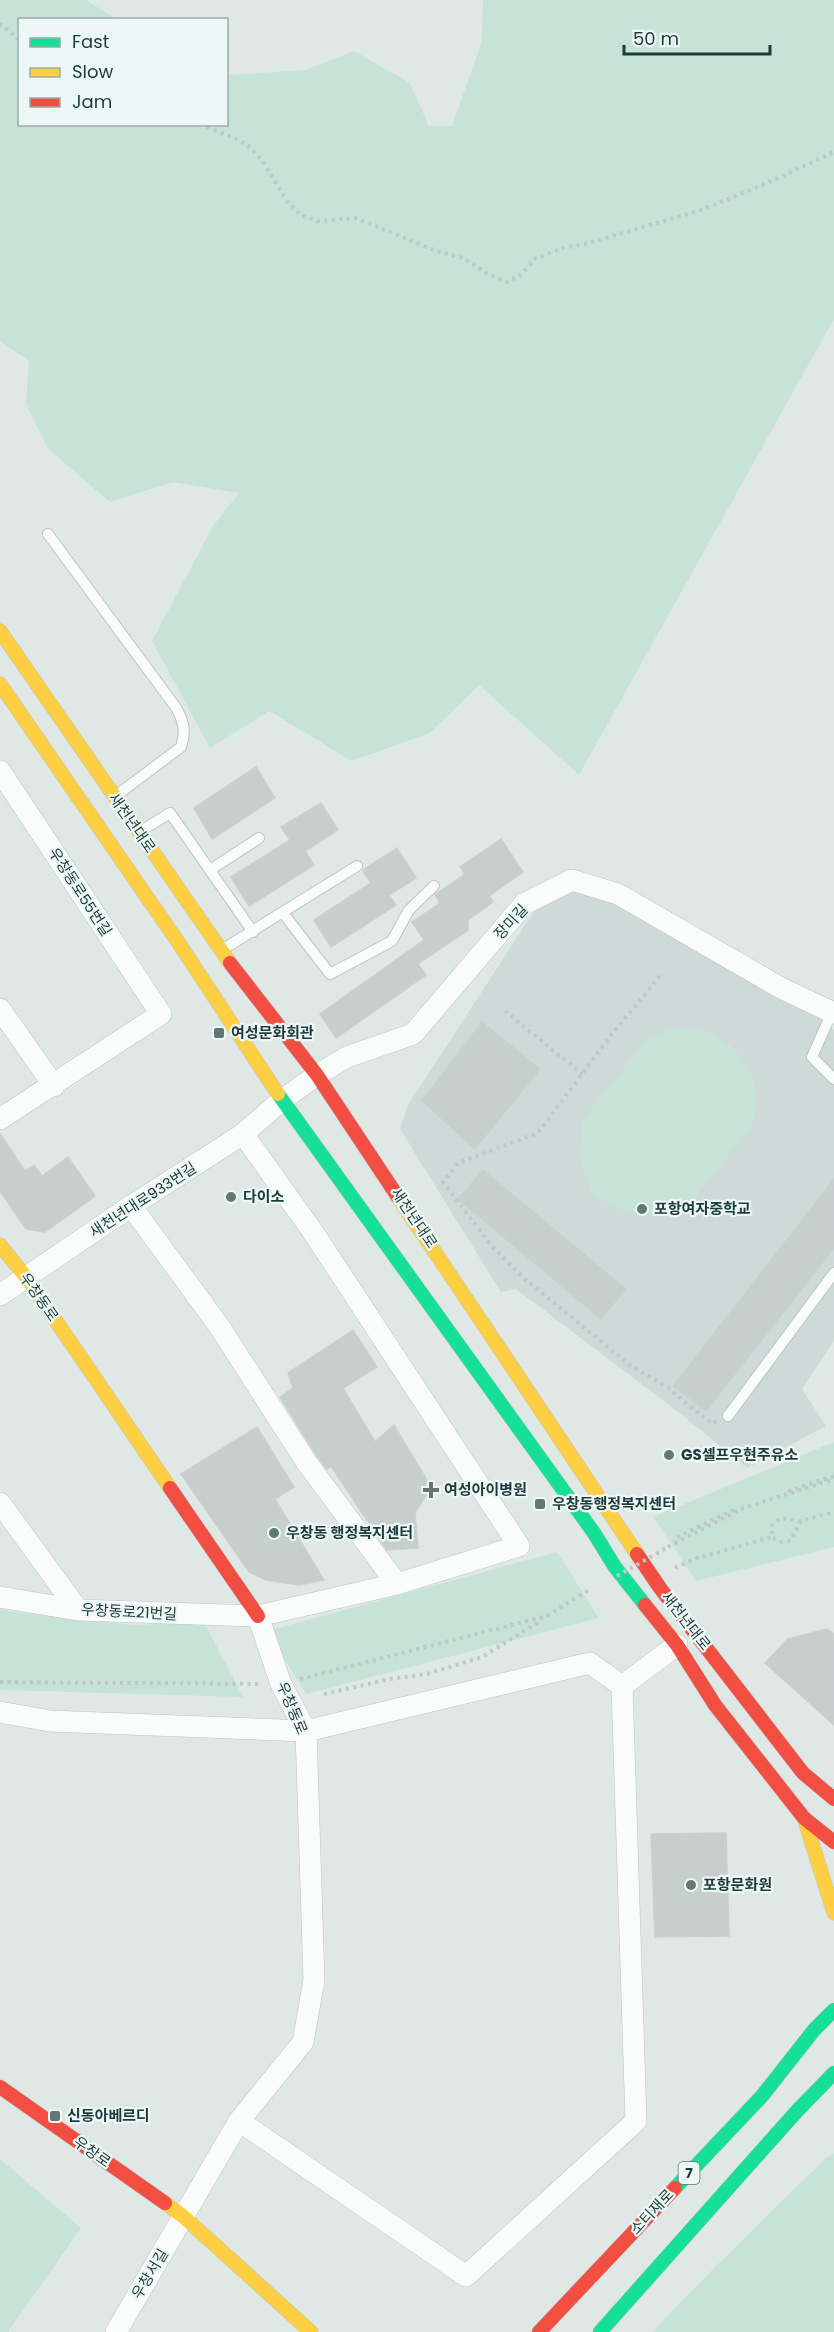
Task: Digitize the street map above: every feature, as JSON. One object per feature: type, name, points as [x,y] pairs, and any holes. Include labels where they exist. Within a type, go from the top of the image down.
[{"type":"main road","name":"새천년대로","points":[[0,631],[102,806],[208,959],[317,1075],[660,1588],[803,1773],[834,1799]]},
{"type":"main road","name":"새천년대로","points":[[0,684],[102,806],[138,833],[282,1100],[594,1533],[615,1567],[677,1645],[715,1706],[804,1818],[834,1842]]},
{"type":"main road","name":"우창동로","points":[[0,1245],[26,1277],[258,1616]]},
{"type":"main road","points":[[803,1773],[824,1775]]},
{"type":"main road","points":[[804,1818],[834,1913]]},
{"type":"main road","name":"소티재로","points":[[539,2332],[762,2096],[830,2006]]},
{"type":"main road","points":[[600,2332],[797,2111],[834,2073]]},
{"type":"main road","points":[[812,2097],[834,2080]]},
{"type":"main road","name":"우창로","points":[[0,2087],[184,2217],[311,2332]]},
{"type":"street","name":"우창동로55번길","points":[[0,771],[161,1014],[54,1086]]},
{"type":"street","name":"장미길","points":[[282,1100],[347,1057],[413,1034],[524,904],[572,880],[618,894],[782,988],[833,1012]]},
{"type":"street","points":[[0,1009],[54,1086],[0,1119]]},
{"type":"street","name":"새천년대로933번길","points":[[0,1296],[131,1206],[243,1134],[282,1100]]},
{"type":"street","name":"우창동로21번길","points":[[0,1597],[78,1610],[258,1616],[397,1584],[519,1546],[313,1232],[243,1134]]},
{"type":"street","points":[[131,1206],[219,1326],[307,1463],[397,1584]]},
{"type":"street","points":[[0,1503],[78,1610]]},
{"type":"street","name":"우창동로","points":[[184,2217],[239,2121],[303,2042],[314,1980],[306,1731],[281,1684],[258,1616]]},
{"type":"street","points":[[622,1686],[677,1645]]},
{"type":"street","points":[[0,1712],[50,1721],[306,1731],[590,1663],[622,1686]]},
{"type":"street","points":[[239,2121],[466,2276],[636,2121],[622,1686]]},
{"type":"street","name":"우창서길","points":[[116,2332],[184,2217]]},
{"type":"lane","points":[[48,534],[177,709],[183,723],[185,735],[181,747],[102,806]]},
{"type":"lane","points":[[138,833],[170,813],[253,932]]},
{"type":"lane","points":[[210,870],[259,838]]},
{"type":"lane","points":[[208,959],[357,866]]},
{"type":"lane","points":[[283,913],[330,974],[392,941],[409,910],[434,886]]},
{"type":"lane","points":[[833,1012],[812,1057],[834,1078]]},
{"type":"lane","points":[[728,1416],[834,1273]]},
{"type":"path","points":[[0,23],[18,39]]},
{"type":"path","points":[[205,126],[250,147],[263,162],[287,201],[301,215],[318,221],[356,218],[436,251],[464,258],[488,274],[507,282],[521,274],[535,259],[562,249],[698,211],[763,185],[834,152]]},
{"type":"path","points":[[660,976],[538,1133],[458,1163],[443,1182],[490,1244],[525,1279],[628,1364],[667,1387],[711,1424],[728,1416]]},
{"type":"path","points":[[505,1011],[582,1074]]},
{"type":"path","points":[[617,1576],[689,1535],[741,1509],[834,1477]]},
{"type":"path","points":[[677,1537],[739,1507],[834,1477]]},
{"type":"path","points":[[771,1537],[772,1524],[781,1518],[801,1521],[834,1512]]},
{"type":"path","points":[[670,1570],[694,1559],[771,1537],[782,1542],[790,1540],[801,1521]]},
{"type":"path","points":[[324,1694],[390,1679],[427,1674],[482,1657],[591,1590],[547,1616]]},
{"type":"shaded area","name":"포항여자중학교","points":[[572,880],[781,988],[834,1030],[834,1341],[802,1389],[826,1426],[747,1468],[677,1411],[516,1289],[501,1292],[400,1129],[408,1105],[542,899]]},
{"type":"green space","points":[[0,0],[86,0],[114,18],[18,18],[18,126],[228,126],[228,75],[305,70],[354,51],[410,83],[429,126],[452,126],[482,41],[483,0],[834,0],[834,319],[579,775],[479,685],[430,733],[352,761],[269,711],[210,748],[152,641],[213,526],[239,493],[173,482],[110,502],[48,449],[26,404],[29,361],[0,341]]},
{"type":"green space","points":[[671,1029],[703,1030],[717,1036],[740,1055],[753,1081],[756,1095],[755,1110],[751,1125],[744,1136],[688,1203],[675,1212],[667,1214],[637,1215],[593,1195],[580,1160],[583,1120],[647,1038]]},
{"type":"green space","points":[[834,1442],[834,1547],[696,1581],[653,1517]]},
{"type":"green space","points":[[557,1552],[599,1618],[306,1694],[267,1631]]},
{"type":"green space","points":[[0,1609],[133,1625],[204,1622],[243,1697],[0,1690]]},
{"type":"green space","points":[[834,2153],[834,2332],[652,2332],[715,2267],[826,2158]]},
{"type":"green space","points":[[0,2159],[81,2228],[8,2332],[0,2332]]},
{"type":"building","points":[[256,767],[275,798],[212,839],[194,808]]},
{"type":"building","points":[[321,803],[338,830],[305,851],[314,865],[249,906],[231,877],[290,840],[281,827]]},
{"type":"building","points":[[501,839],[523,872],[489,896],[493,902],[468,920],[468,930],[418,964],[426,975],[336,1038],[320,1014],[424,940],[412,922],[440,903],[435,895],[465,874],[460,867]]},
{"type":"building","points":[[397,848],[416,878],[389,895],[396,905],[331,947],[314,920],[371,883],[364,869]]},
{"type":"building","points":[[482,1022],[540,1069],[475,1149],[422,1101]]},
{"type":"building","points":[[0,1134],[25,1171],[34,1165],[42,1176],[68,1157],[95,1196],[45,1232],[26,1229],[0,1191]]},
{"type":"building","points":[[483,1170],[626,1289],[601,1319],[458,1199]]},
{"type":"building","points":[[834,1179],[834,1248],[706,1411],[673,1386]]},
{"type":"building","name":"여성아이병원","points":[[353,1330],[377,1367],[343,1388],[375,1442],[394,1425],[431,1487],[415,1513],[418,1548],[387,1550],[331,1466],[327,1469],[317,1456],[280,1397],[293,1388],[288,1373]]},
{"type":"building","points":[[257,1427],[294,1487],[275,1499],[324,1580],[299,1585],[266,1580],[249,1572],[181,1474]]},
{"type":"building","points":[[827,1629],[834,1634],[834,1725],[765,1663],[788,1639]]},
{"type":"building","name":"포항문화원","points":[[726,1833],[729,1936],[655,1937],[651,1834]]},
{"type":"traffic: fast","points":[[278,1094],[594,1533],[615,1567],[645,1605]]},
{"type":"traffic: fast","points":[[675,2188],[762,2096],[814,2030],[834,2010]]},
{"type":"traffic: fast","points":[[600,2332],[797,2111],[834,2073]]},
{"type":"traffic: slow","points":[[0,631],[230,963]]},
{"type":"traffic: slow","points":[[0,684],[178,942],[278,1094]]},
{"type":"traffic: slow","points":[[398,1197],[637,1554]]},
{"type":"traffic: slow","points":[[0,1245],[26,1277],[170,1488]]},
{"type":"traffic: slow","points":[[804,1818],[834,1913]]},
{"type":"traffic: slow","points":[[165,2203],[184,2217],[311,2332]]},
{"type":"traffic: jam","points":[[230,963],[317,1075],[398,1197]]},
{"type":"traffic: jam","points":[[170,1488],[258,1616]]},
{"type":"traffic: jam","points":[[637,1554],[660,1588],[803,1773],[834,1799]]},
{"type":"traffic: jam","points":[[645,1605],[677,1645],[715,1705],[804,1818],[834,1842]]},
{"type":"traffic: jam","points":[[0,2087],[165,2203]]},
{"type":"traffic: jam","points":[[539,2332],[675,2188]]},
{"type":"place","name":"여성문화회관","points":[[219,1033]]},
{"type":"place","name":"다이소","points":[[231,1197]]},
{"type":"place","name":"포항여자중학교","points":[[642,1209]]},
{"type":"place","name":"GS셀프우현주유소","points":[[669,1455]]},
{"type":"place","name":"여성아이병원","points":[[431,1490]]},
{"type":"place","name":"우창동행정복지센터","points":[[540,1504]]},
{"type":"place","name":"우창동 행정복지센터","points":[[274,1533]]},
{"type":"place","name":"포항문화원","points":[[691,1885]]},
{"type":"place","name":"신동아베르디","points":[[55,2116]]}]
